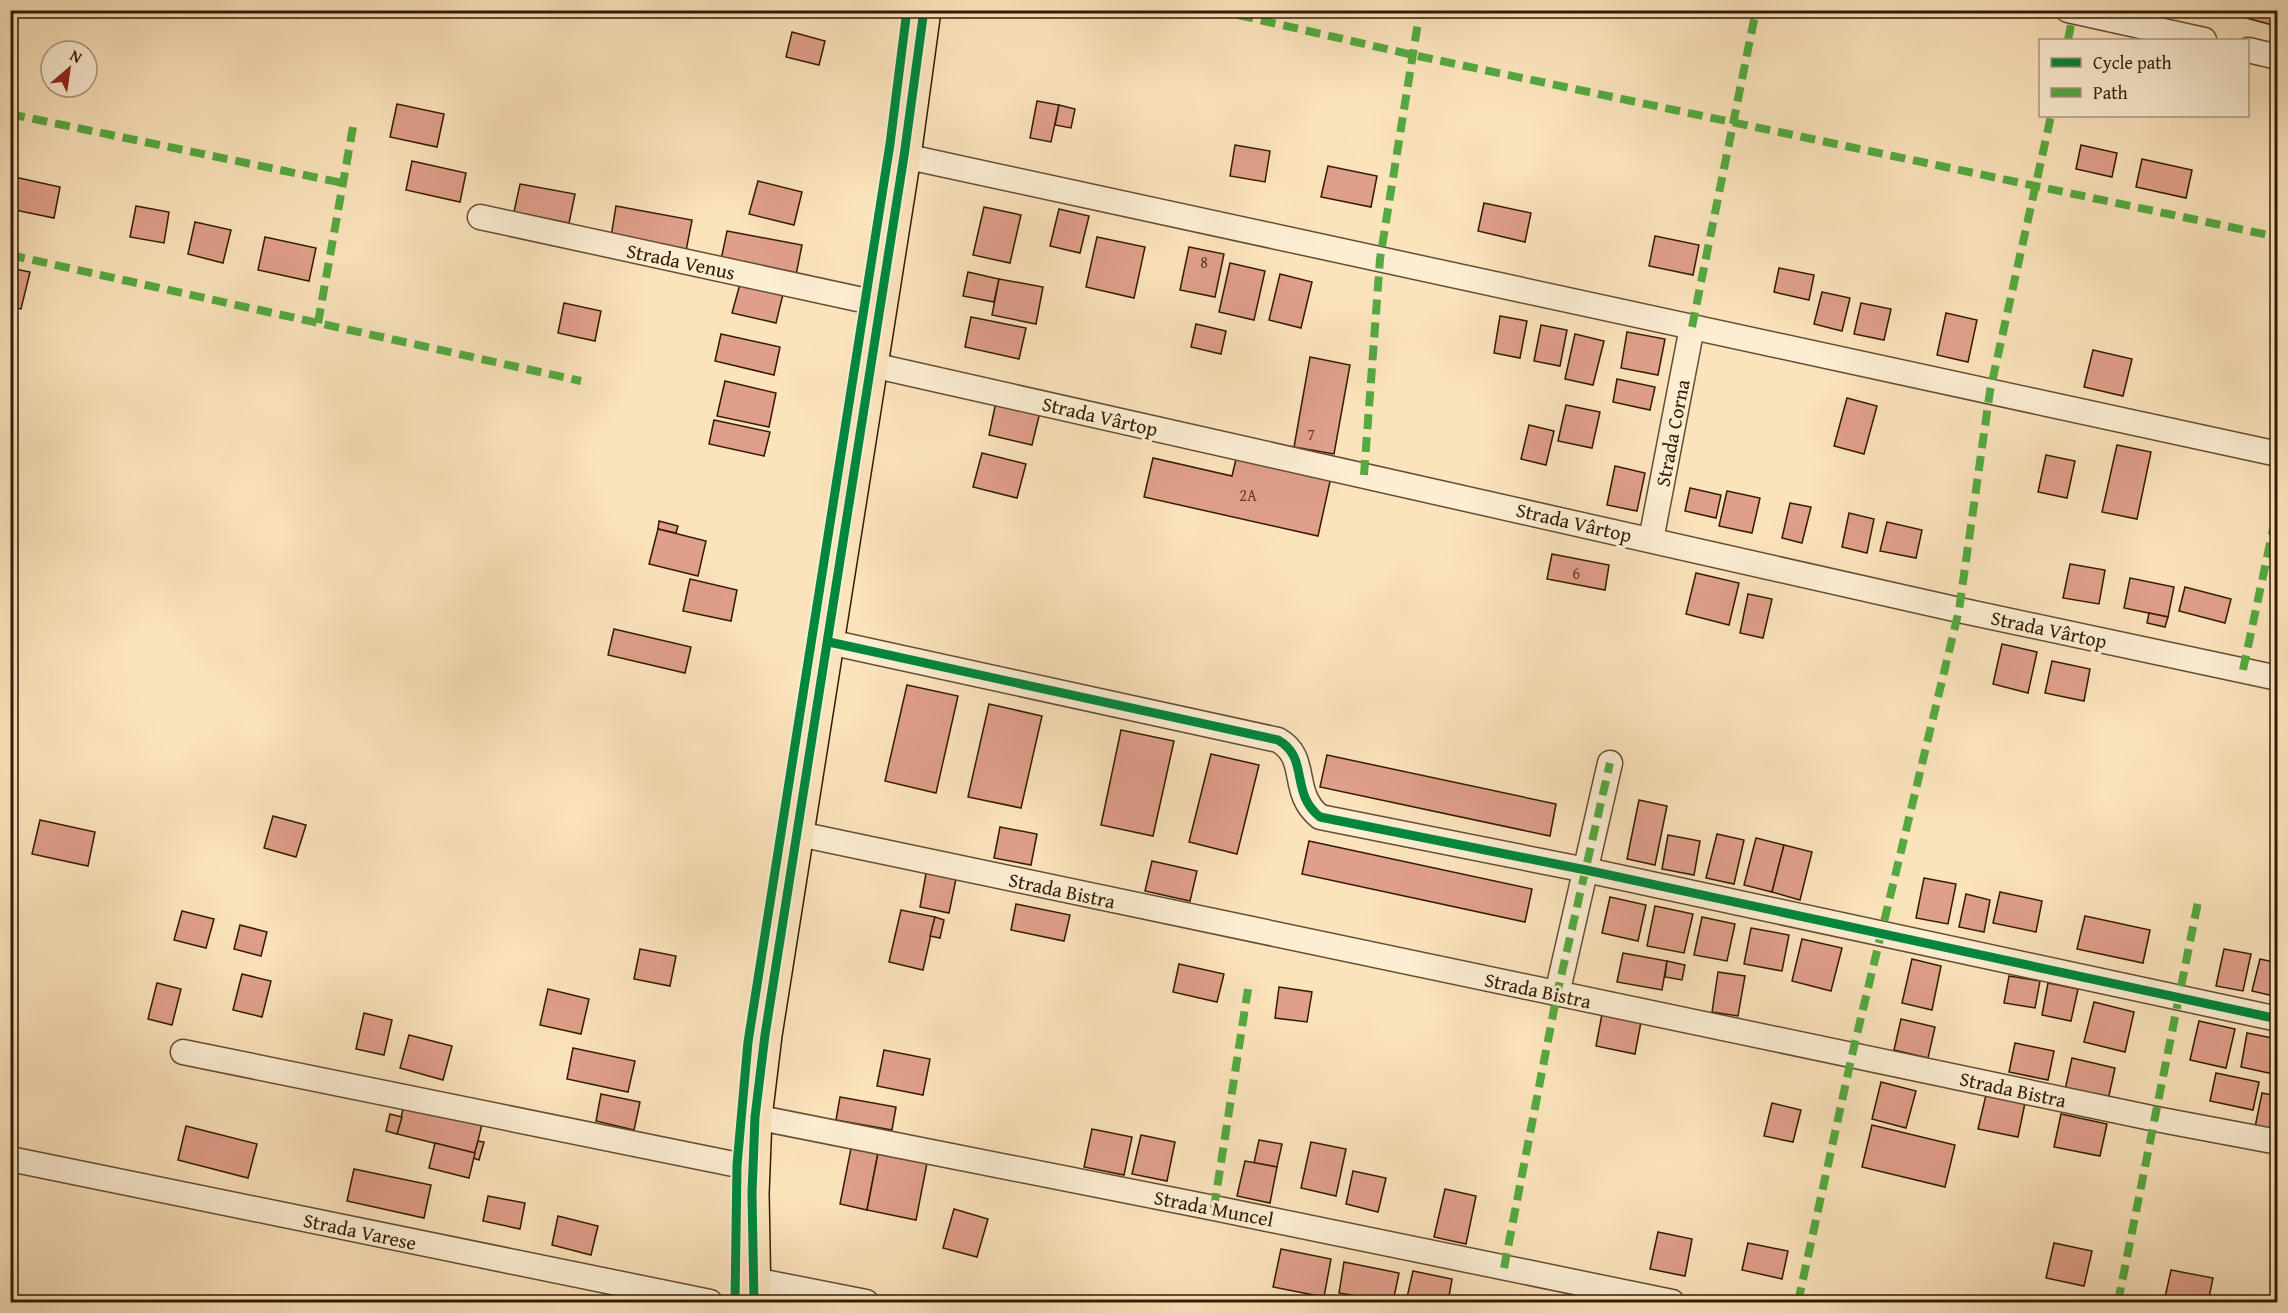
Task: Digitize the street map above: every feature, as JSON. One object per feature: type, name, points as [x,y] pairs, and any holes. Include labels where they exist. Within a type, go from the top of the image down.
[{"type":"main road","points":[[754,1291],[755,1117],[765,1035],[799,834],[872,365],[924,10]]},
{"type":"street","points":[[2068,10],[2199,39]]},
{"type":"street","points":[[2249,50],[2277,57]]},
{"type":"street","points":[[904,156],[2277,454]]},
{"type":"street","name":"Strada Venus","points":[[480,217],[881,304]]},
{"type":"street","name":"Strada Corna","points":[[1652,540],[1692,327]]},
{"type":"street","name":"Strada Vârtop","points":[[872,365],[1959,610],[2277,678]]},
{"type":"street","points":[[829,642],[1278,740],[1290,746],[1307,807],[1320,817],[1586,870],[2277,1019]]},
{"type":"street","points":[[1557,994],[1610,763]]},
{"type":"street","name":"Strada Bistra","points":[[799,834],[2156,1119],[2277,1142]]},
{"type":"street","points":[[183,1052],[753,1168]]},
{"type":"street","name":"Strada Muncel","points":[[755,1117],[1672,1302]]},
{"type":"street","name":"Strada Varese","points":[[10,1159],[710,1302]]},
{"type":"street","points":[[754,1291],[866,1302]]},
{"type":"building","points":[[1339,10],[1367,10],[1365,17]]},
{"type":"building","points":[[2217,10],[2278,10],[2278,17],[2276,26]]},
{"type":"building","points":[[792,32],[825,41],[819,65],[786,57]]},
{"type":"building","points":[[1037,101],[1059,105],[1051,142],[1030,138]]},
{"type":"building","points":[[397,104],[444,114],[437,147],[390,137]]},
{"type":"building","points":[[1059,105],[1075,109],[1071,128],[1055,125]]},
{"type":"building","points":[[1235,145],[1270,151],[1265,182],[1230,176]]},
{"type":"building","points":[[2081,145],[2117,153],[2112,177],[2076,169]]},
{"type":"building","points":[[2142,159],[2192,170],[2186,198],[2136,187]]},
{"type":"building","points":[[412,161],[466,173],[460,202],[406,190]]},
{"type":"building","points":[[1328,166],[1377,176],[1371,207],[1321,197]]},
{"type":"building","points":[[10,176],[60,187],[54,218],[10,209]]},
{"type":"building","points":[[758,181],[802,192],[794,225],[749,214]]},
{"type":"building","points":[[520,184],[575,194],[569,223],[514,212]]},
{"type":"building","points":[[1484,203],[1531,213],[1525,242],[1478,231]]},
{"type":"building","points":[[136,206],[169,212],[164,243],[130,237]]},
{"type":"building","points":[[616,206],[692,220],[686,251],[611,237]]},
{"type":"building","points":[[984,207],[1021,215],[1010,263],[973,255]]},
{"type":"building","points":[[1059,209],[1089,216],[1080,253],[1050,246]]},
{"type":"building","points":[[195,222],[231,230],[223,263],[188,254]]},
{"type":"building","points":[[727,231],[802,245],[796,275],[721,260]]},
{"type":"building","points":[[1655,236],[1699,245],[1693,275],[1649,266]]},
{"type":"building","points":[[265,237],[316,248],[309,281],[258,270]]},
{"type":"building","points":[[1097,237],[1145,247],[1134,298],[1086,287]]},
{"type":"building","points":[[1189,247],[1224,254],[1215,297],[1180,290]]},
{"type":"building","points":[[1230,263],[1265,271],[1254,320],[1219,312]]},
{"type":"building","points":[[10,268],[30,272],[21,309],[10,307]]},
{"type":"building","points":[[1779,268],[1814,275],[1809,300],[1774,292]]},
{"type":"building","points":[[968,272],[999,279],[994,302],[963,296]]},
{"type":"building","points":[[1280,274],[1312,282],[1301,328],[1269,320]]},
{"type":"building","points":[[999,279],[1043,287],[1036,324],[992,315]]},
{"type":"building","points":[[740,284],[783,294],[776,323],[732,313]]},
{"type":"building","points":[[1822,292],[1850,298],[1842,331],[1814,324]]},
{"type":"building","points":[[564,303],[601,311],[595,341],[558,333]]},
{"type":"building","points":[[1861,303],[1891,309],[1884,340],[1854,334]]},
{"type":"building","points":[[1946,313],[1977,320],[1968,362],[1937,355]]},
{"type":"building","points":[[1500,316],[1527,321],[1520,358],[1494,353]]},
{"type":"building","points":[[971,317],[1026,328],[1019,359],[965,347]]},
{"type":"building","points":[[1196,324],[1226,331],[1221,354],[1191,347]]},
{"type":"building","points":[[1541,325],[1567,330],[1560,366],[1534,361]]},
{"type":"building","points":[[1627,332],[1665,339],[1658,375],[1621,368]]},
{"type":"building","points":[[721,334],[780,347],[774,375],[715,361]]},
{"type":"building","points":[[1575,334],[1604,341],[1593,385],[1565,379]]},
{"type":"building","points":[[2093,350],[2132,359],[2123,396],[2084,387]]},
{"type":"building","points":[[1310,357],[1350,365],[1334,454],[1294,447]]},
{"type":"building","points":[[1617,379],[1655,387],[1650,410],[1613,402]]},
{"type":"building","points":[[725,381],[776,393],[769,427],[717,416]]},
{"type":"building","points":[[1847,398],[1877,406],[1864,454],[1834,446]]},
{"type":"building","points":[[996,402],[1040,412],[1032,445],[989,435]]},
{"type":"building","points":[[1566,405],[1600,412],[1592,448],[1558,441]]},
{"type":"building","points":[[714,420],[770,432],[764,456],[709,444]]},
{"type":"building","points":[[1529,425],[1554,431],[1546,465],[1521,459]]},
{"type":"building","points":[[2117,445],[2151,452],[2137,519],[2102,512]]},
{"type":"building","points":[[982,453],[1026,464],[1017,498],[973,487]]},
{"type":"building","points":[[1237,455],[1331,477],[1318,536],[1144,497],[1153,458],[1232,476]]},
{"type":"building","points":[[2046,455],[2075,461],[2067,498],[2038,492]]},
{"type":"building","points":[[1615,466],[1645,473],[1637,511],[1607,505]]},
{"type":"building","points":[[1690,488],[1721,495],[1716,518],[1685,511]]},
{"type":"building","points":[[1727,491],[1760,498],[1752,533],[1719,526]]},
{"type":"building","points":[[1790,503],[1811,507],[1802,543],[1782,538]]},
{"type":"building","points":[[1849,513],[1874,519],[1867,553],[1842,547]]},
{"type":"building","points":[[659,521],[678,526],[676,533],[658,529]]},
{"type":"building","points":[[1887,522],[1922,530],[1916,558],[1880,551]]},
{"type":"building","points":[[658,529],[706,541],[698,576],[649,564]]},
{"type":"building","points":[[1552,554],[1609,565],[1605,590],[1547,579]]},
{"type":"building","points":[[2070,564],[2105,570],[2099,604],[2063,598]]},
{"type":"building","points":[[1696,573],[1739,583],[1729,625],[1686,614]]},
{"type":"building","points":[[2130,578],[2174,587],[2168,617],[2124,608]]},
{"type":"building","points":[[690,579],[737,590],[731,621],[683,611]]},
{"type":"building","points":[[2185,587],[2231,599],[2225,623],[2179,611]]},
{"type":"building","points":[[1748,594],[1772,599],[1763,638],[1740,633]]},
{"type":"building","points":[[2149,613],[2168,617],[2165,627],[2147,623]]},
{"type":"building","points":[[614,629],[691,647],[685,673],[608,655]]},
{"type":"building","points":[[2002,644],[2037,652],[2028,693],[1993,684]]},
{"type":"building","points":[[2052,661],[2090,669],[2084,701],[2045,693]]},
{"type":"building","points":[[907,685],[958,696],[936,793],[885,781]]},
{"type":"building","points":[[989,704],[1042,716],[1021,808],[968,797]]},
{"type":"building","points":[[1121,730],[1174,741],[1153,836],[1101,825]]},
{"type":"building","points":[[1211,754],[1259,765],[1237,854],[1189,842]]},
{"type":"building","points":[[1327,755],[1556,804],[1550,836],[1320,787]]},
{"type":"building","points":[[1639,800],[1667,806],[1655,865],[1627,859]]},
{"type":"building","points":[[273,816],[306,825],[296,857],[264,848]]},
{"type":"building","points":[[40,820],[95,832],[88,866],[32,854]]},
{"type":"building","points":[[1000,827],[1037,834],[1031,865],[994,858]]},
{"type":"building","points":[[1717,834],[1744,840],[1734,884],[1706,878]]},
{"type":"building","points":[[1668,835],[1700,841],[1694,875],[1662,869]]},
{"type":"building","points":[[1756,838],[1784,845],[1772,892],[1744,885]]},
{"type":"building","points":[[1309,841],[1532,889],[1525,922],[1302,874]]},
{"type":"building","points":[[1784,845],[1812,852],[1800,900],[1772,892]]},
{"type":"building","points":[[1152,861],[1197,871],[1190,901],[1145,891]]},
{"type":"building","points":[[927,868],[957,874],[949,913],[920,907]]},
{"type":"building","points":[[1924,878],[1956,884],[1948,924],[1916,918]]},
{"type":"building","points":[[2000,892],[2042,901],[2036,932],[1993,923]]},
{"type":"building","points":[[1966,894],[1990,900],[1984,932],[1959,927]]},
{"type":"building","points":[[1610,897],[1646,905],[1638,941],[1602,933]]},
{"type":"building","points":[[1016,904],[1070,915],[1064,941],[1011,930]]},
{"type":"building","points":[[1655,906],[1693,914],[1684,953],[1647,946]]},
{"type":"building","points":[[901,910],[935,917],[923,970],[889,962]]},
{"type":"building","points":[[182,911],[214,919],[206,948],[174,940]]},
{"type":"building","points":[[2085,916],[2150,930],[2143,963],[2077,949]]},
{"type":"building","points":[[935,917],[944,920],[940,938],[930,936]]},
{"type":"building","points":[[1702,917],[1735,924],[1727,961],[1694,955]]},
{"type":"building","points":[[240,925],[267,932],[261,956],[234,949]]},
{"type":"building","points":[[1751,928],[1789,935],[1782,971],[1744,964]]},
{"type":"building","points":[[1802,939],[1842,948],[1831,991],[1792,981]]},
{"type":"building","points":[[640,949],[676,956],[670,986],[634,979]]},
{"type":"building","points":[[2224,949],[2251,954],[2243,991],[2216,986]]},
{"type":"building","points":[[1623,953],[1667,961],[1662,990],[1617,982]]},
{"type":"building","points":[[1912,959],[1941,966],[1932,1010],[1902,1003]]},
{"type":"building","points":[[2260,959],[2278,963],[2278,997],[2252,991]]},
{"type":"building","points":[[1667,961],[1685,965],[1682,980],[1665,977]]},
{"type":"building","points":[[1179,964],[1224,974],[1217,1002],[1173,992]]},
{"type":"building","points":[[1718,972],[1745,976],[1738,1016],[1712,1012]]},
{"type":"building","points":[[242,974],[271,981],[262,1017],[233,1010]]},
{"type":"building","points":[[2009,976],[2040,981],[2035,1008],[2004,1003]]},
{"type":"building","points":[[157,983],[181,989],[172,1025],[148,1019]]},
{"type":"building","points":[[2048,983],[2078,989],[2071,1021],[2042,1015]]},
{"type":"building","points":[[1279,987],[1312,992],[1307,1022],[1275,1018]]},
{"type":"building","points":[[548,989],[589,999],[581,1034],[540,1025]]},
{"type":"building","points":[[2094,1002],[2134,1012],[2125,1052],[2084,1042]]},
{"type":"building","points":[[364,1013],[392,1020],[384,1055],[356,1049]]},
{"type":"building","points":[[1602,1014],[1641,1022],[1635,1054],[1596,1046]]},
{"type":"building","points":[[1901,1019],[1935,1027],[1928,1058],[1894,1050]]},
{"type":"building","points":[[2199,1021],[2235,1029],[2226,1068],[2190,1060]]},
{"type":"building","points":[[2247,1033],[2278,1039],[2278,1075],[2241,1067]]},
{"type":"building","points":[[409,1035],[452,1046],[443,1080],[400,1068]]},
{"type":"building","points":[[2015,1043],[2054,1051],[2048,1080],[2009,1072]]},
{"type":"building","points":[[573,1048],[635,1061],[628,1092],[567,1079]]},
{"type":"building","points":[[884,1050],[930,1059],[923,1095],[877,1086]]},
{"type":"building","points":[[2072,1058],[2115,1068],[2108,1100],[2065,1090]]},
{"type":"building","points":[[2216,1073],[2259,1082],[2253,1110],[2210,1101]]},
{"type":"building","points":[[1881,1082],[1916,1091],[1906,1128],[1872,1119]]},
{"type":"building","points":[[2262,1093],[2278,1096],[2278,1131],[2255,1127]]},
{"type":"building","points":[[601,1094],[640,1102],[634,1130],[596,1121]]},
{"type":"building","points":[[1986,1095],[2025,1103],[2018,1137],[1978,1129]]},
{"type":"building","points":[[840,1097],[896,1107],[892,1130],[836,1120]]},
{"type":"building","points":[[405,1101],[483,1120],[475,1153],[397,1134]]},
{"type":"building","points":[[1772,1103],[1801,1110],[1793,1142],[1764,1136]]},
{"type":"building","points":[[390,1114],[402,1117],[397,1134],[386,1131]]},
{"type":"building","points":[[2061,1114],[2107,1124],[2100,1156],[2054,1147]]},
{"type":"building","points":[[1872,1125],[1955,1145],[1945,1187],[1862,1167]]},
{"type":"building","points":[[186,1126],[257,1144],[248,1178],[178,1160]]},
{"type":"building","points":[[1092,1129],[1132,1137],[1124,1175],[1084,1167]]},
{"type":"building","points":[[1141,1135],[1175,1142],[1167,1181],[1132,1174]]},
{"type":"building","points":[[1259,1140],[1282,1144],[1277,1167],[1254,1163]]},
{"type":"building","points":[[478,1141],[484,1142],[479,1160],[473,1158]]},
{"type":"building","points":[[1311,1142],[1346,1149],[1336,1196],[1301,1188]]},
{"type":"building","points":[[435,1143],[475,1153],[469,1178],[429,1168]]},
{"type":"building","points":[[852,1143],[879,1148],[867,1210],[840,1204]]},
{"type":"building","points":[[879,1148],[928,1158],[916,1220],[867,1210]]},
{"type":"building","points":[[1245,1161],[1277,1167],[1270,1203],[1237,1196]]},
{"type":"building","points":[[354,1169],[431,1185],[424,1218],[347,1201]]},
{"type":"building","points":[[1353,1171],[1386,1178],[1378,1212],[1346,1204]]},
{"type":"building","points":[[1445,1189],[1476,1196],[1466,1244],[1434,1237]]},
{"type":"building","points":[[488,1196],[525,1203],[520,1229],[483,1221]]},
{"type":"building","points":[[954,1209],[988,1219],[977,1257],[943,1248]]},
{"type":"building","points":[[558,1216],[598,1226],[591,1255],[552,1245]]},
{"type":"building","points":[[1658,1232],[1692,1239],[1685,1276],[1650,1269]]},
{"type":"building","points":[[1748,1243],[1788,1251],[1782,1279],[1742,1270]]},
{"type":"building","points":[[2054,1243],[2092,1251],[2084,1286],[2046,1278]]},
{"type":"building","points":[[1281,1249],[1331,1259],[1324,1297],[1273,1287]]},
{"type":"building","points":[[1344,1262],[1399,1273],[1393,1302],[1339,1293]]},
{"type":"building","points":[[2171,1270],[2213,1278],[2208,1302],[2164,1302]]},
{"type":"building","points":[[1413,1271],[1452,1279],[1448,1302],[1406,1302]]},
{"type":"building","points":[[1354,1296],[1386,1302],[1353,1302]]},
{"type":"marked path","points":[[1216,10],[1413,55],[2278,237]]},
{"type":"marked path","points":[[1364,475],[1380,259],[1420,10]]},
{"type":"marked path","points":[[1692,327],[1756,10]]},
{"type":"marked path","points":[[2068,39],[2074,10]]},
{"type":"marked path","points":[[10,114],[343,183]]},
{"type":"marked path","points":[[1798,1302],[1852,1055],[1959,610],[1990,391],[2051,117]]},
{"type":"marked path","points":[[318,323],[353,127]]},
{"type":"marked path","points":[[10,255],[581,381]]},
{"type":"marked path","points":[[2243,670],[2278,506]]},
{"type":"marked path","points":[[1504,1268],[1557,994],[1610,763]]},
{"type":"marked path","points":[[2118,1302],[2199,897]]},
{"type":"marked path","points":[[1214,1208],[1248,989]]},
{"type":"cycle path","points":[[735,1302],[737,1165],[748,1042],[890,144],[907,10]]},
{"type":"cycle path","points":[[754,1302],[752,1193],[755,1117],[765,1035],[904,156],[924,10]]},
{"type":"cycle path","points":[[829,642],[1278,740],[1288,747],[1294,756],[1305,797],[1320,817],[1586,870],[2278,1019]]}]
